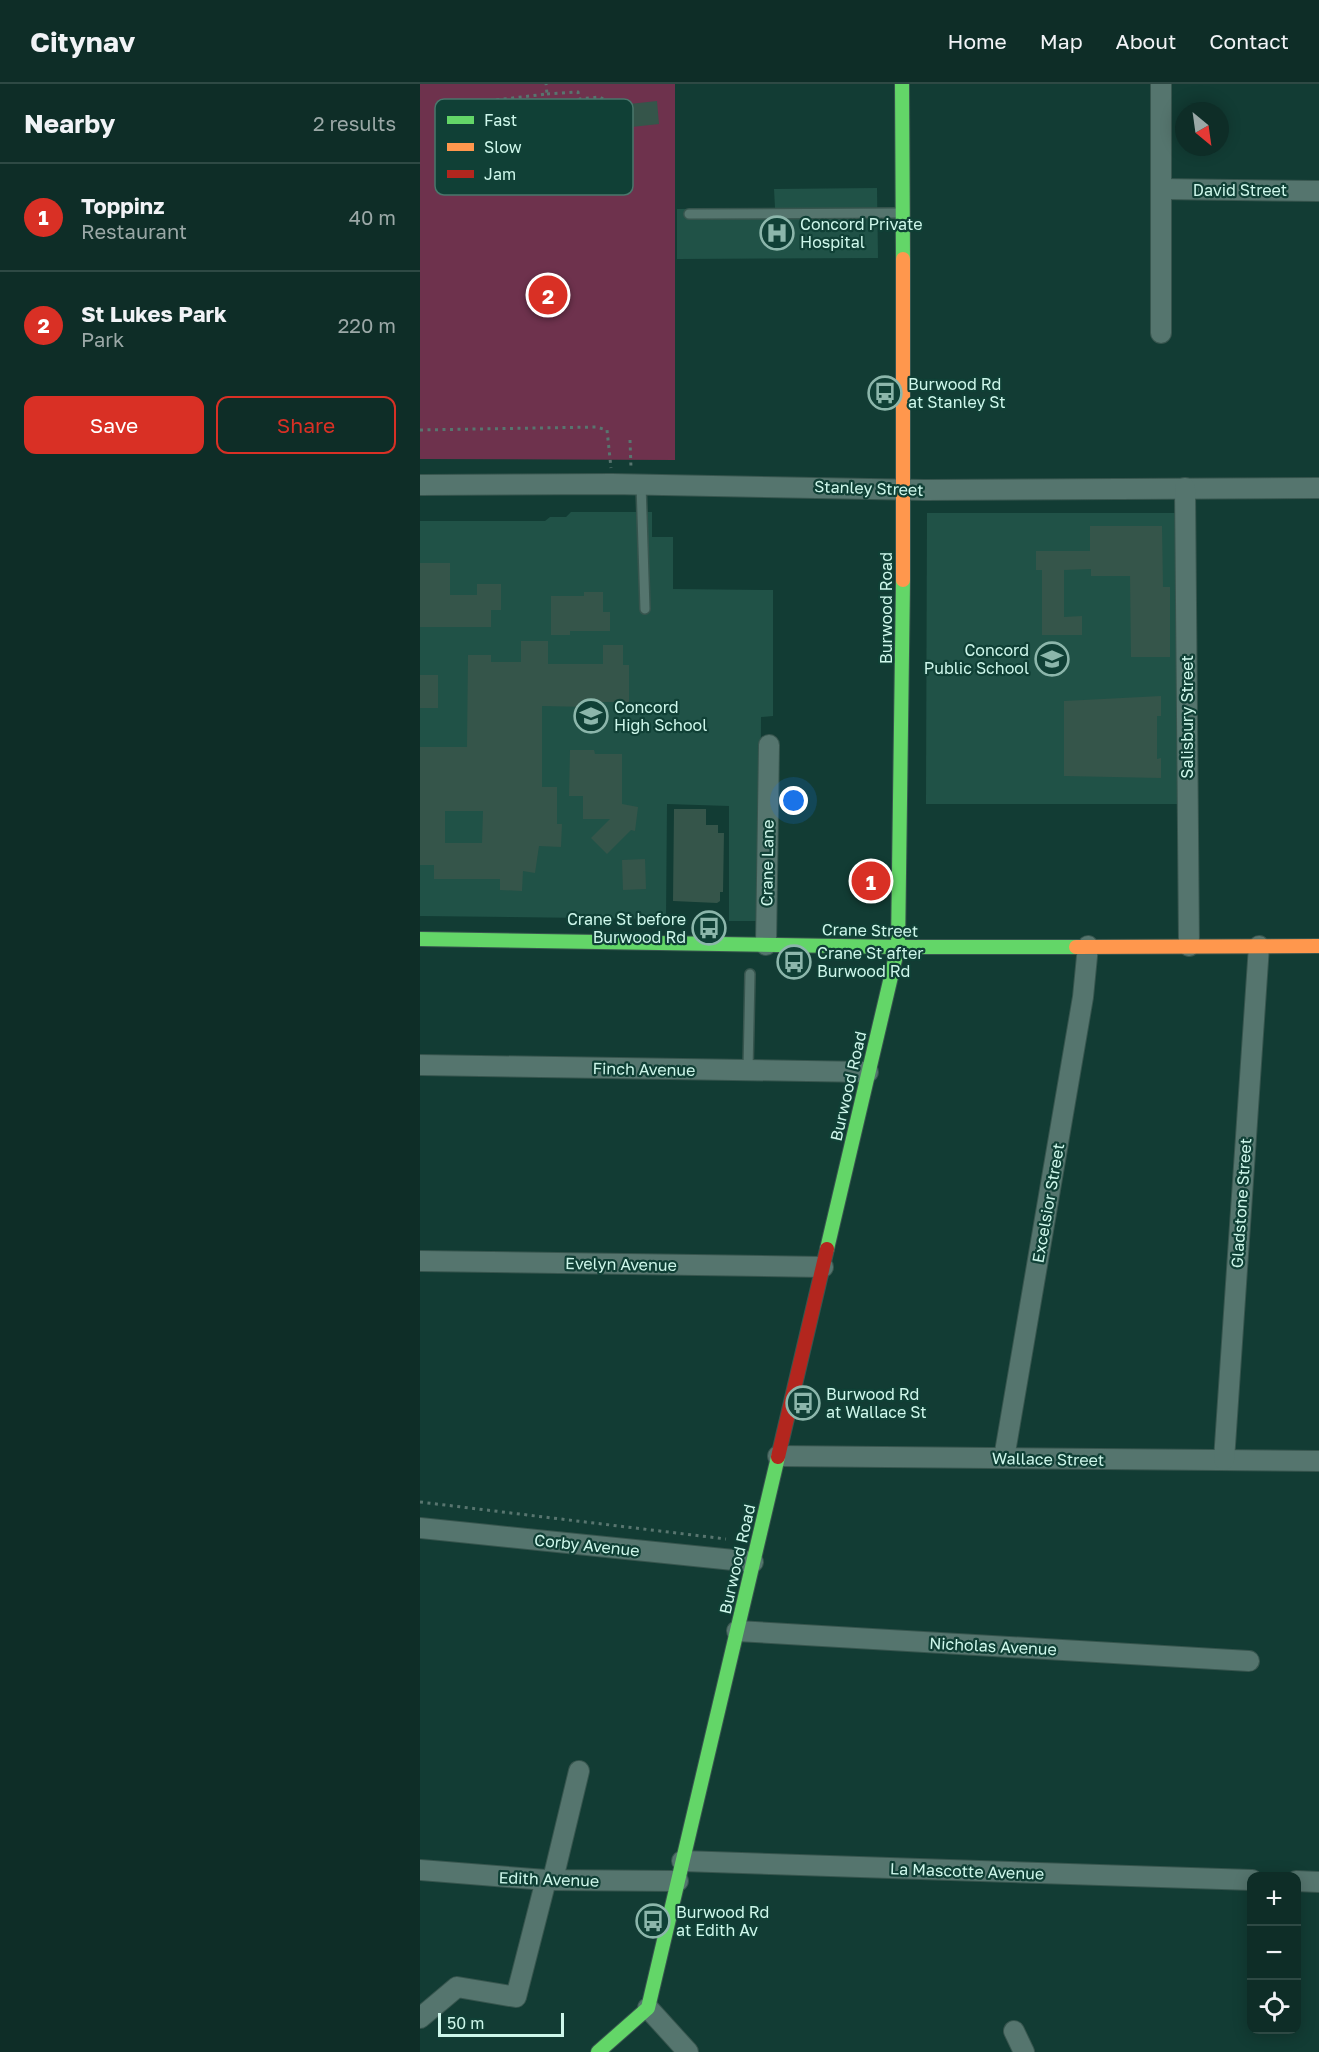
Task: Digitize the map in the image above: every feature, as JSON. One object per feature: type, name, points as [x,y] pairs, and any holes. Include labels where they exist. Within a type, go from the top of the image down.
[{"type":"street","name":"Burwood Road","points":[[648,2008],[898,947],[901,895],[903,489],[902,84]]},
{"type":"street","points":[[1161,84],[1161,333]]},
{"type":"street","name":"David Street","points":[[1161,189],[1319,191]]},
{"type":"street","name":"Stanley Street","points":[[420,485],[628,484],[903,489],[1319,488]]},
{"type":"street","name":"Salisbury Street","points":[[1185,488],[1189,946]]},
{"type":"street","name":"Crane Lane","points":[[766,945],[770,745]]},
{"type":"street","name":"Crane Street","points":[[420,939],[898,947],[1319,946]]},
{"type":"street","name":"Excelsior Street","points":[[1004,1458],[1083,997],[1088,946]]},
{"type":"street","name":"Gladstone Street","points":[[1224,1460],[1259,946]]},
{"type":"street","name":"Finch Avenue","points":[[420,1065],[868,1072]]},
{"type":"street","name":"Evelyn Avenue","points":[[420,1261],[822,1267]]},
{"type":"street","name":"Wallace Street","points":[[778,1456],[1319,1461]]},
{"type":"street","name":"Corby Avenue","points":[[420,1528],[753,1562]]},
{"type":"street","name":"Nicholas Avenue","points":[[737,1631],[1249,1661]]},
{"type":"street","points":[[420,2019],[457,1987],[516,1997],[579,1771]]},
{"type":"street","name":"La Mascotte Avenue","points":[[682,1861],[1247,1880]]},
{"type":"street","name":"Edith Avenue","points":[[420,1870],[549,1880],[678,1881]]},
{"type":"street","points":[[1301,1881],[1319,1882]]},
{"type":"street","points":[[598,2052],[648,2008],[688,2052]]},
{"type":"street","points":[[1014,2031],[1024,2052]]},
{"type":"lane","points":[[689,214],[901,213]]},
{"type":"lane","points":[[628,484],[645,609]]},
{"type":"lane","points":[[748,1071],[750,974]]},
{"type":"path","points":[[546,84],[547,94]]},
{"type":"path","points":[[504,99],[578,92],[579,99],[600,97],[603,99]]},
{"type":"path","points":[[420,430],[596,427],[607,430],[628,484]]},
{"type":"path","points":[[628,484],[630,440]]},
{"type":"path","points":[[420,1502],[737,1541]]},
{"type":"shaded area","points":[[420,84],[675,84],[675,460],[420,459]]},
{"type":"shaded area","name":"Concord Private Hospital","points":[[877,188],[878,258],[677,259],[677,209],[775,208],[774,189]]},
{"type":"shaded area","name":"Concord High School","points":[[571,512],[652,512],[652,537],[673,537],[673,589],[773,590],[773,716],[761,717],[760,921],[729,921],[729,806],[667,804],[666,919],[420,916],[420,521],[545,521],[550,517],[566,517]]},
{"type":"shaded area","name":"Concord Public School","points":[[927,513],[1179,513],[1178,804],[926,804]]},
{"type":"building","points":[[657,101],[659,124],[633,127],[633,104]]},
{"type":"building","points":[[1090,526],[1162,526],[1163,587],[1170,587],[1170,657],[1131,657],[1130,576],[1091,576],[1091,569],[1064,570],[1064,617],[1082,616],[1082,635],[1042,635],[1042,570],[1036,570],[1036,551],[1090,551]]},
{"type":"building","points":[[420,563],[450,563],[450,595],[477,595],[477,584],[501,584],[501,610],[491,610],[491,627],[420,627]]},
{"type":"building","points":[[584,592],[603,592],[603,612],[610,612],[610,631],[570,631],[570,635],[551,635],[551,596],[584,596]]},
{"type":"building","points":[[521,641],[548,641],[548,664],[603,664],[603,645],[623,645],[623,665],[629,665],[629,702],[588,702],[588,707],[542,706],[542,787],[557,787],[557,824],[562,824],[561,847],[539,846],[535,873],[523,871],[522,891],[500,890],[500,879],[434,879],[434,865],[420,865],[420,747],[467,747],[468,655],[491,655],[491,662],[521,662]],"holes":[[[445,811],[483,811],[482,843],[445,843]]]},
{"type":"building","points":[[420,675],[438,675],[438,708],[420,708]]},
{"type":"building","points":[[1161,696],[1161,716],[1157,716],[1157,759],[1161,758],[1161,778],[1064,776],[1064,701]]},
{"type":"building","points":[[570,750],[594,750],[595,754],[622,754],[622,804],[638,807],[635,831],[631,830],[607,854],[591,838],[610,819],[583,819],[583,796],[569,796]]},
{"type":"building","points":[[674,809],[706,809],[706,825],[718,825],[718,833],[724,833],[723,892],[720,892],[720,901],[717,903],[673,901]]},
{"type":"building","points":[[645,859],[646,889],[623,890],[622,860]]},
{"type":"traffic: fast","points":[[902,84],[903,259]]},
{"type":"traffic: fast","points":[[827,1249],[898,947],[903,580]]},
{"type":"traffic: fast","points":[[420,939],[898,947],[1076,947]]},
{"type":"traffic: fast","points":[[598,2052],[648,2008],[778,1457]]},
{"type":"traffic: slow","points":[[903,259],[903,580]]},
{"type":"traffic: slow","points":[[1076,947],[1319,946]]},
{"type":"traffic: jam","points":[[778,1457],[827,1249]]},
{"type":"place","name":"Concord Private Hospital","points":[[777,233]]},
{"type":"place","name":"St Lukes Park","points":[[548,295]]},
{"type":"place","name":"Burwood Rd at Stanley St","points":[[885,393]]},
{"type":"place","name":"Concord Public School","points":[[1052,659]]},
{"type":"place","name":"Concord High School","points":[[591,716]]},
{"type":"place","name":"Toppinz","points":[[871,881]]},
{"type":"place","name":"Crane St before Burwood Rd","points":[[709,928]]},
{"type":"place","name":"Crane St after Burwood Rd","points":[[794,962]]},
{"type":"place","name":"Burwood Rd at Wallace St","points":[[803,1403]]},
{"type":"place","name":"Burwood Rd at Edith Av","points":[[653,1921]]}]
